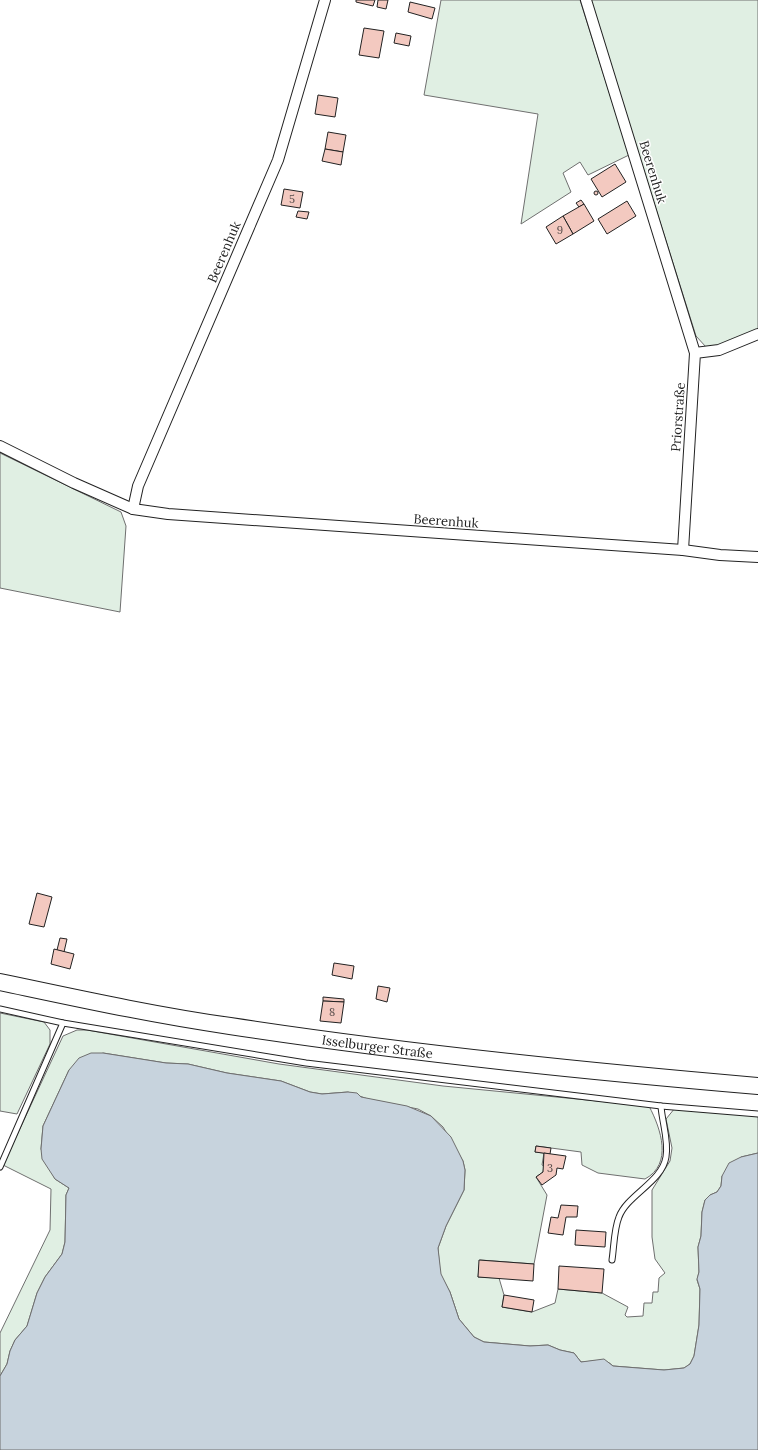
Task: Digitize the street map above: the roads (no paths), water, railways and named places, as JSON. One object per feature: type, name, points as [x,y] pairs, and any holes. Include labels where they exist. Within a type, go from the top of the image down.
[{"type":"main road","name":"Isselburger Straße","points":[[0,982],[107,1004],[229,1026],[402,1050],[576,1070],[758,1086]]},
{"type":"street","name":"Beerenhuk","points":[[133,509],[138,486],[278,160],[325,0]]},
{"type":"street","name":"Beerenhuk","points":[[586,0],[695,353]]},
{"type":"street","points":[[695,353],[719,350],[758,334]]},
{"type":"street","name":"Priorstraße","points":[[683,550],[695,353]]},
{"type":"street","name":"Beerenhuk","points":[[0,446],[74,483],[133,509],[176,514],[683,550],[720,555],[758,557]]},
{"type":"lane","points":[[0,1009],[63,1023],[306,1063],[661,1106],[758,1114]]},
{"type":"lane","points":[[0,1167],[63,1023]]},
{"type":"lane","points":[[612,1260],[619,1217],[634,1198],[653,1182],[666,1159],[667,1146],[661,1106]]}]
